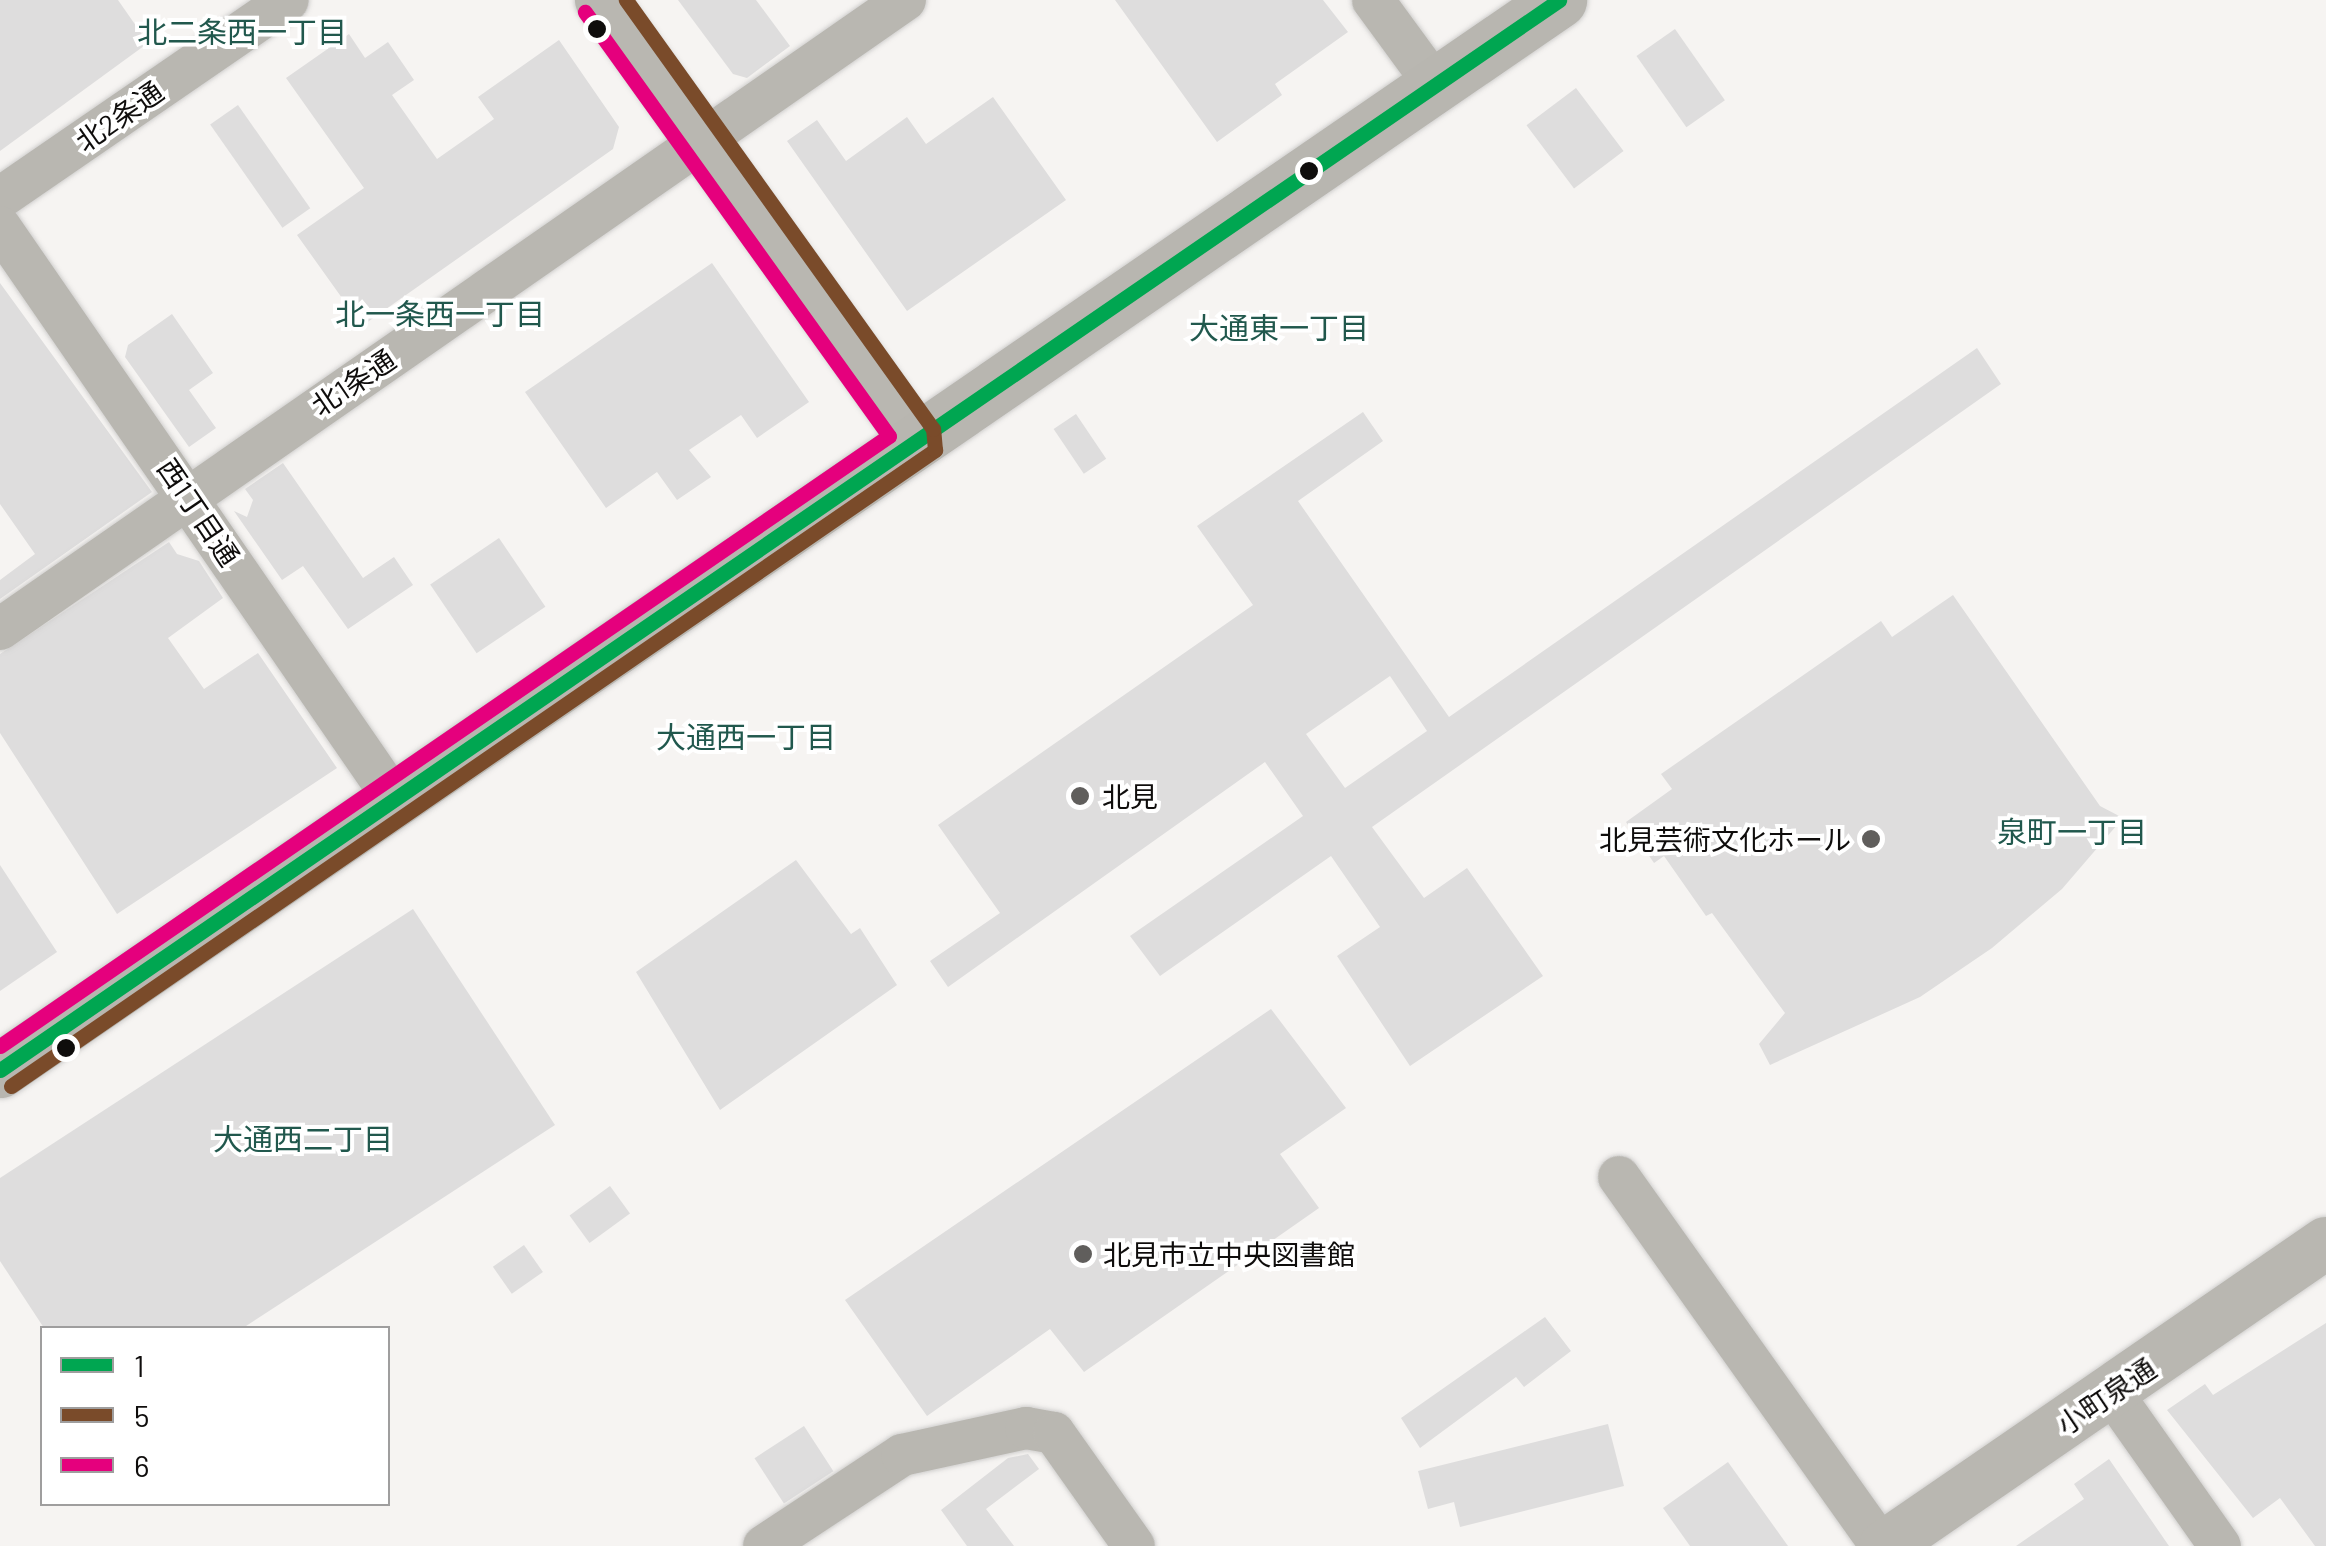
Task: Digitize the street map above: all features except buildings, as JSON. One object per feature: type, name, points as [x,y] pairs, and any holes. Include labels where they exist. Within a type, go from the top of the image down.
[{"type":"highway","points":[[0,1070],[1559,0]]},
{"type":"street","name":"北2条通","points":[[0,198],[288,0]]},
{"type":"street","points":[[601,0],[917,441]]},
{"type":"street","name":"北1条通","points":[[0,629],[188,494],[702,145],[905,0]]},
{"type":"street","points":[[1373,0],[1436,86]]},
{"type":"street","name":"西1丁目通","points":[[0,227],[188,494],[394,799]]},
{"type":"street","points":[[1620,1178],[1883,1546]]},
{"type":"street","name":"小町泉通","points":[[1883,1546],[2112,1394],[2326,1243]]},
{"type":"street","points":[[2112,1394],[2220,1546]]},
{"type":"street","points":[[764,1546],[902,1454],[1026,1428],[1054,1433],[1134,1546]]},
{"type":"transit line","name":"5","points":[[11,1086],[935,450],[933,429],[626,0]]},
{"type":"transit line","name":"1","points":[[0,1070],[1559,0]]},
{"type":"transit line","name":"6","points":[[0,1046],[889,436],[585,12]]},
{"type":"place","name":"北見","points":[[1080,796]]},
{"type":"place","name":"北見芸術文化ホール","points":[[1871,839]]},
{"type":"place","name":"北見市立中央図書館","points":[[1083,1254]]},
{"type":"district","name":"北二条西一丁目","points":[[242,31]]},
{"type":"district","name":"北一条西一丁目","points":[[440,313]]},
{"type":"district","name":"大通東一丁目","points":[[1279,327]]},
{"type":"district","name":"大通西一丁目","points":[[746,736]]},
{"type":"district","name":"泉町一丁目","points":[[2072,831]]},
{"type":"district","name":"大通西二丁目","points":[[303,1138]]}]
